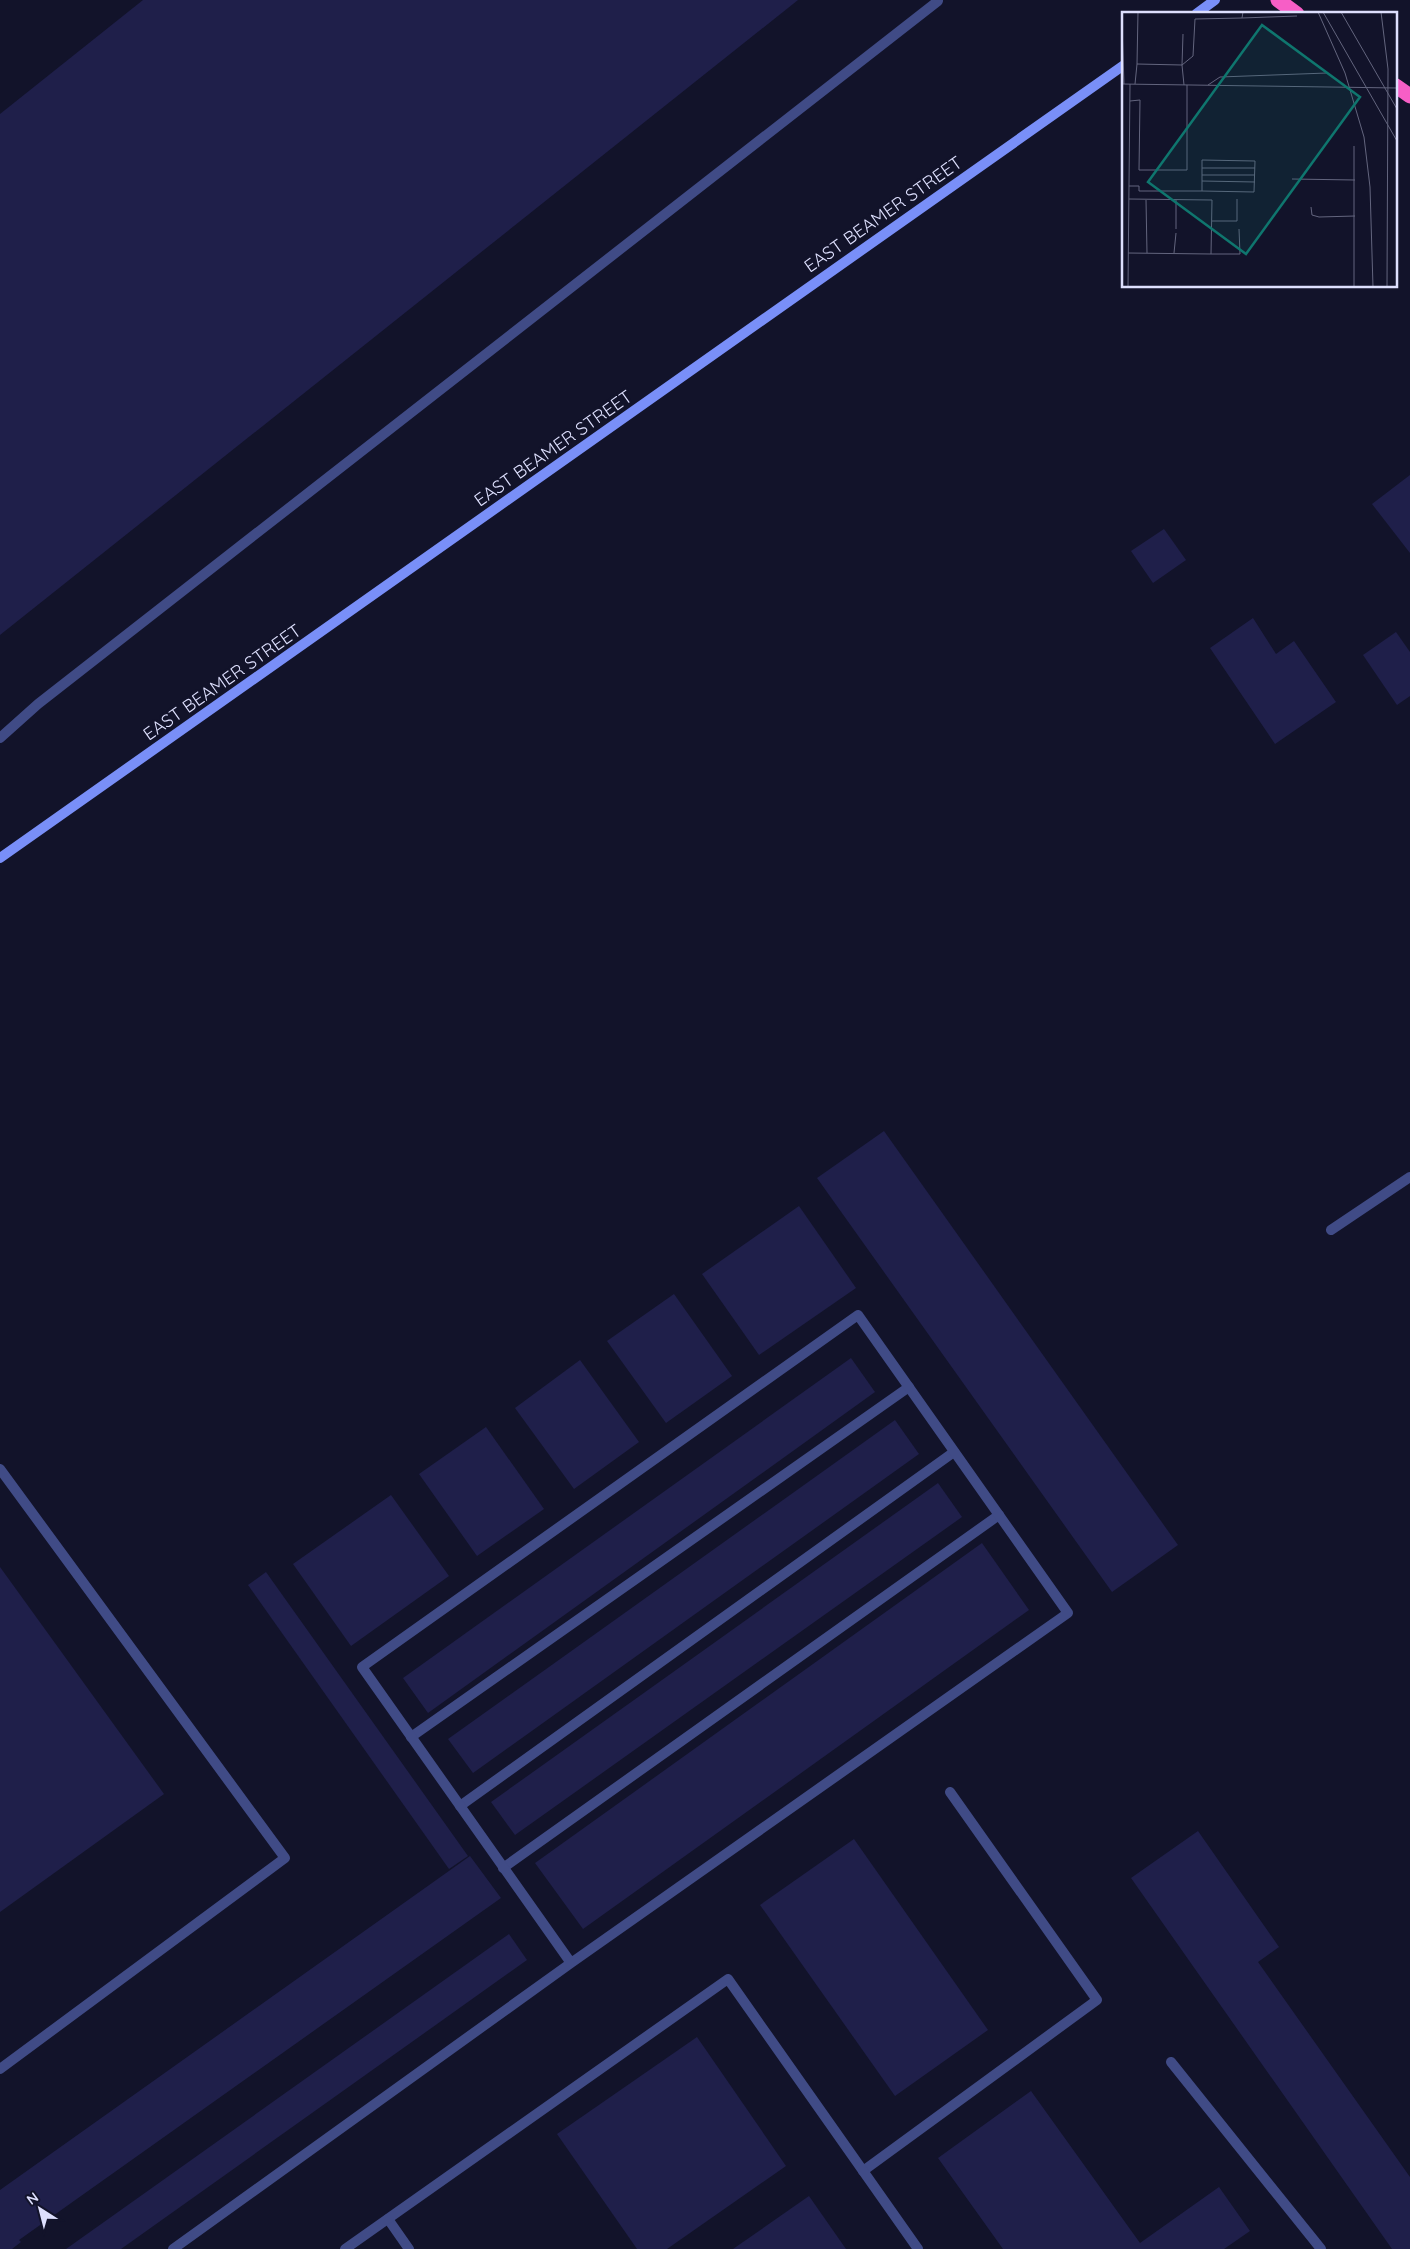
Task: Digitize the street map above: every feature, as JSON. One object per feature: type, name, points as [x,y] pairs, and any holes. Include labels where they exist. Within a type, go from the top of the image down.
[{"type":"highway","points":[[1278,0],[1294,12]]},
{"type":"highway","points":[[1398,87],[1410,96]]},
{"type":"street","points":[[1199,12],[1215,0]]},
{"type":"street","name":"EAST BEAMER STREET","points":[[0,858],[1122,66]]},
{"type":"lane","points":[[0,738],[38,704],[938,1]]},
{"type":"lane","points":[[1331,1230],[1410,1177]]},
{"type":"lane","points":[[173,2249],[571,1964],[1068,1613],[858,1315],[362,1667],[571,1964]]},
{"type":"lane","points":[[411,1737],[909,1387]]},
{"type":"lane","points":[[460,1806],[954,1452]]},
{"type":"lane","points":[[0,1469],[285,1858],[0,2068]]},
{"type":"lane","points":[[503,1868],[998,1515]]},
{"type":"lane","points":[[863,2171],[1097,2000],[950,1792]]},
{"type":"lane","points":[[345,2249],[728,1979],[918,2249]]},
{"type":"lane","points":[[1171,2062],[1321,2249]]},
{"type":"lane","points":[[388,2219],[409,2249]]},
{"type":"building","points":[[143,0],[798,0],[0,635],[0,114]]},
{"type":"building","points":[[1410,475],[1410,553],[1372,504]]},
{"type":"building","points":[[1164,529],[1186,560],[1153,583],[1131,551]]},
{"type":"building","points":[[1253,618],[1276,654],[1294,641],[1336,702],[1275,744],[1210,648]]},
{"type":"building","points":[[1396,632],[1410,652],[1410,696],[1397,705],[1363,655]]},
{"type":"building","points":[[884,1131],[1178,1545],[1112,1592],[817,1178]]},
{"type":"building","points":[[799,1206],[856,1288],[759,1355],[702,1274]]},
{"type":"building","points":[[674,1294],[732,1376],[666,1423],[607,1341]]},
{"type":"building","points":[[851,1358],[875,1392],[428,1713],[403,1678]]},
{"type":"building","points":[[580,1360],[639,1442],[574,1489],[515,1408]]},
{"type":"building","points":[[895,1420],[919,1454],[473,1773],[448,1739]]},
{"type":"building","points":[[486,1427],[544,1509],[477,1556],[419,1474]]},
{"type":"building","points":[[938,1483],[962,1517],[515,1835],[491,1802]]},
{"type":"building","points":[[391,1495],[449,1576],[351,1646],[293,1564]]},
{"type":"building","points":[[982,1543],[1029,1610],[583,1929],[535,1863]]},
{"type":"building","points":[[0,1567],[164,1794],[0,1912]]},
{"type":"building","points":[[266,1572],[468,1856],[449,1869],[248,1585]]},
{"type":"building","points":[[1198,1831],[1279,1947],[1258,1962],[1410,2177],[1410,2249],[1392,2249],[1131,1878]]},
{"type":"building","points":[[854,1839],[988,2030],[895,2096],[760,1905]]},
{"type":"building","points":[[470,1856],[501,1898],[19,2240],[21,2242],[12,2249],[0,2249],[0,2190]]},
{"type":"building","points":[[509,1934],[527,1960],[121,2249],[66,2249]]},
{"type":"building","points":[[697,2037],[786,2166],[667,2249],[637,2249],[557,2134]]},
{"type":"building","points":[[1031,2091],[1140,2243],[1219,2187],[1250,2231],[1224,2249],[1003,2249],[938,2158]]},
{"type":"building","points":[[809,2196],[846,2249],[733,2249]]}]
